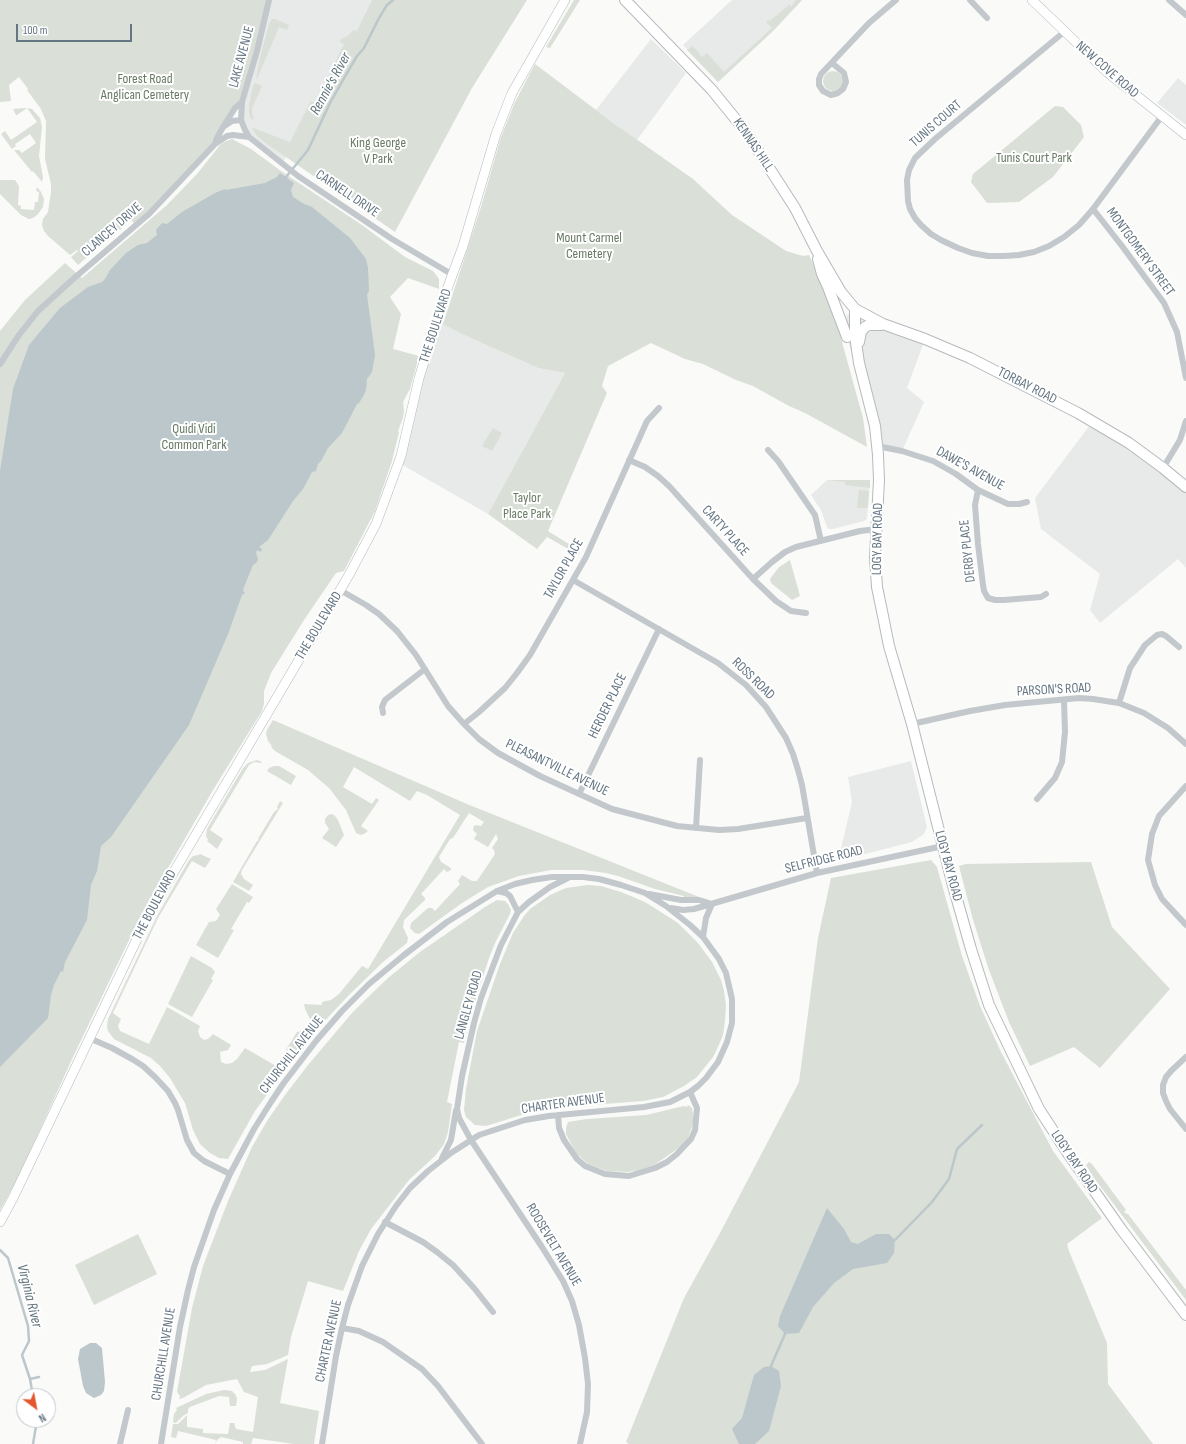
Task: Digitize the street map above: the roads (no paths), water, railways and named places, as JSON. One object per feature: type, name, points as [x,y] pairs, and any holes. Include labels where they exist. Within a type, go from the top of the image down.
[{"type":"main road","name":"KENNAS HILL","points":[[625,0],[712,90],[739,123],[795,208],[817,251],[841,292],[855,309]]},
{"type":"main road","points":[[817,251],[822,274],[847,337]]},
{"type":"main road","name":"TORBAY ROAD","points":[[855,309],[883,324],[948,349],[1003,374],[1103,427],[1129,443],[1164,468],[1186,487]]},
{"type":"main road","name":"LOGY BAY ROAD","points":[[859,363],[852,354],[847,337],[847,315],[855,309],[855,336],[859,363],[875,426],[877,446],[879,480],[875,558],[877,587],[890,646],[912,724],[943,846],[971,949],[989,1005],[1039,1109],[1121,1229],[1186,1315]]},
{"type":"main road","points":[[857,349],[863,329],[869,325],[883,324]]},
{"type":"street","name":"LAKE AVENUE","points":[[241,120],[242,102],[257,51],[269,0]]},
{"type":"street","name":"THE BOULEVARD","points":[[0,1222],[13,1198],[156,901],[368,541],[384,506],[403,451],[413,402],[429,345],[463,246],[486,164],[502,115],[512,92],[565,0]]},
{"type":"street","points":[[832,63],[844,73],[846,82],[844,89],[831,95],[823,91],[819,85],[821,74],[869,23],[896,0]]},
{"type":"street","points":[[970,0],[986,18]]},
{"type":"street","name":"NEW COVE ROAD","points":[[1032,0],[1064,32],[1108,72],[1186,135]]},
{"type":"street","points":[[1169,0],[1186,15]]},
{"type":"street","name":"TUNIS COURT","points":[[1064,32],[924,148],[915,158],[909,170],[907,180],[908,201],[910,209],[930,234],[958,248],[972,253],[988,256],[1019,255],[1034,252],[1049,246],[1064,237],[1093,209],[1162,116]]},
{"type":"street","name":"CLANCEY DRIVE","points":[[0,364],[19,335],[38,311],[149,214],[215,144],[223,127],[235,108],[242,102]]},
{"type":"street","name":"CARNELL DRIVE","points":[[241,120],[249,137],[298,176],[392,239],[453,275]]},
{"type":"street","points":[[223,127],[232,121],[241,120]]},
{"type":"street","points":[[215,144],[227,136],[233,135],[249,137]]},
{"type":"street","name":"MONTGOMERY STREET","points":[[1093,209],[1103,220],[1164,304],[1177,332],[1186,378]]},
{"type":"street","name":"TAYLOR PLACE","points":[[464,724],[505,688],[530,655],[589,551],[647,421],[659,408]]},
{"type":"street","points":[[1164,468],[1180,440],[1186,421]]},
{"type":"street","name":"DAWE'S AVENUE","points":[[877,446],[902,451],[933,461],[951,470],[978,490],[1008,504],[1027,502]]},
{"type":"street","points":[[768,450],[778,461],[815,515],[821,541]]},
{"type":"street","name":"CARTY PLACE","points":[[629,460],[645,467],[669,486],[753,579],[776,601],[791,611],[806,614]]},
{"type":"street","name":"DERBY PLACE","points":[[978,490],[975,505],[978,544],[984,591],[988,598],[1004,600],[1041,597],[1046,594]]},
{"type":"street","points":[[753,579],[785,552],[796,547],[860,531],[877,529]]},
{"type":"street","name":"ROSS ROAD","points":[[573,580],[723,666],[746,685],[766,707],[780,728],[793,754],[802,785],[817,873]]},
{"type":"street","name":"PLEASANTVILLE AVENUE","points":[[340,590],[366,604],[387,621],[407,643],[441,695],[464,724],[479,739],[498,753],[540,776],[612,809],[659,822],[696,828],[738,829],[779,824],[807,818]]},
{"type":"street","name":"HERDER PLACE","points":[[579,794],[659,629]]},
{"type":"street","points":[[1119,703],[1130,668],[1144,645],[1157,635],[1162,634],[1179,647]]},
{"type":"street","points":[[383,713],[382,707],[385,700],[425,669]]},
{"type":"street","name":"PARSON'S ROAD","points":[[912,724],[989,708],[1064,700],[1093,699],[1119,703],[1133,708],[1155,719],[1186,744]]},
{"type":"street","points":[[1037,799],[1055,778],[1062,762],[1066,732],[1064,700]]},
{"type":"street","points":[[696,828],[700,760]]},
{"type":"street","points":[[1186,786],[1159,816],[1152,834],[1148,860],[1155,885],[1162,899],[1186,925]]},
{"type":"street","name":"SELFRIDGE ROAD","points":[[666,906],[675,909],[688,910],[817,873],[943,846]]},
{"type":"street","name":"CHURCHILL AVENUE","points":[[161,1444],[180,1327],[190,1283],[204,1238],[230,1174],[254,1129],[283,1084],[316,1041],[342,1011],[369,984],[447,922],[498,891],[515,884],[532,880],[570,877],[599,879],[644,893]]},
{"type":"street","name":"LANGLEY ROAD","points":[[441,1160],[451,1140],[462,1076],[481,998],[500,945],[518,912],[538,894],[550,886],[570,877]]},
{"type":"street","points":[[498,891],[506,893],[510,896],[518,912]]},
{"type":"street","name":"SELFRIDGE ROAD","points":[[644,893],[681,900],[699,900],[712,904]]},
{"type":"street","name":"CHARTER AVENUE","points":[[322,1444],[336,1356],[348,1305],[362,1266],[378,1234],[410,1188],[441,1160],[486,1132],[525,1120],[558,1115],[657,1105],[670,1102],[690,1092],[706,1078],[718,1062],[727,1042],[732,1023],[732,999],[726,973],[719,959],[703,937],[666,906],[644,893]]},
{"type":"street","points":[[703,937],[706,918],[712,904]]},
{"type":"street","points":[[89,1038],[112,1048],[144,1066],[168,1090],[178,1110],[187,1140],[194,1153],[204,1161],[230,1174]]},
{"type":"street","points":[[1186,1057],[1166,1077],[1163,1085],[1163,1093],[1170,1109],[1186,1129]]},
{"type":"street","points":[[558,1115],[559,1128],[564,1140],[576,1159],[585,1166],[600,1172],[629,1176],[655,1168],[667,1162],[686,1146],[695,1130],[697,1108],[690,1092]]},
{"type":"street","name":"LANGLEY ROAD","points":[[457,1109],[459,1118],[471,1140]]},
{"type":"street","name":"ROOSEVELT AVENUE","points":[[471,1140],[542,1247],[563,1281],[572,1301],[579,1325],[588,1384],[587,1412],[580,1444]]},
{"type":"street","points":[[385,1222],[424,1242],[453,1265],[493,1312]]},
{"type":"street","points":[[342,1328],[358,1331],[383,1342],[422,1369],[438,1386],[482,1444]]},
{"type":"street","points":[[120,1444],[128,1410]]},
{"type":"waterway","name":"Rennie's River","points":[[286,177],[308,150],[330,103],[343,80],[357,56],[364,48],[387,5],[393,0]]},
{"type":"waterway","points":[[895,1240],[932,1202],[949,1179],[957,1149],[982,1125]]},
{"type":"waterway","name":"Virginia River","points":[[0,1250],[8,1258],[28,1326],[29,1341],[22,1355],[32,1388]]},
{"type":"waterway","points":[[771,1366],[785,1334]]},
{"type":"waterway","points":[[30,1379],[39,1377]]},
{"type":"waterway","name":"Virginia River","points":[[33,1444],[36,1428]]},
{"type":"park label","name":"Forest Road Anglican Cemetery","points":[[145,88]]},
{"type":"park label","name":"King George V Park","points":[[378,152]]},
{"type":"park label","name":"Tunis Court Park","points":[[1034,158]]},
{"type":"park label","name":"Mount Carmel Cemetery","points":[[589,246]]},
{"type":"park label","name":"Quidi Vidi Common Park","points":[[194,438]]},
{"type":"park label","name":"Taylor Place Park","points":[[527,506]]}]
